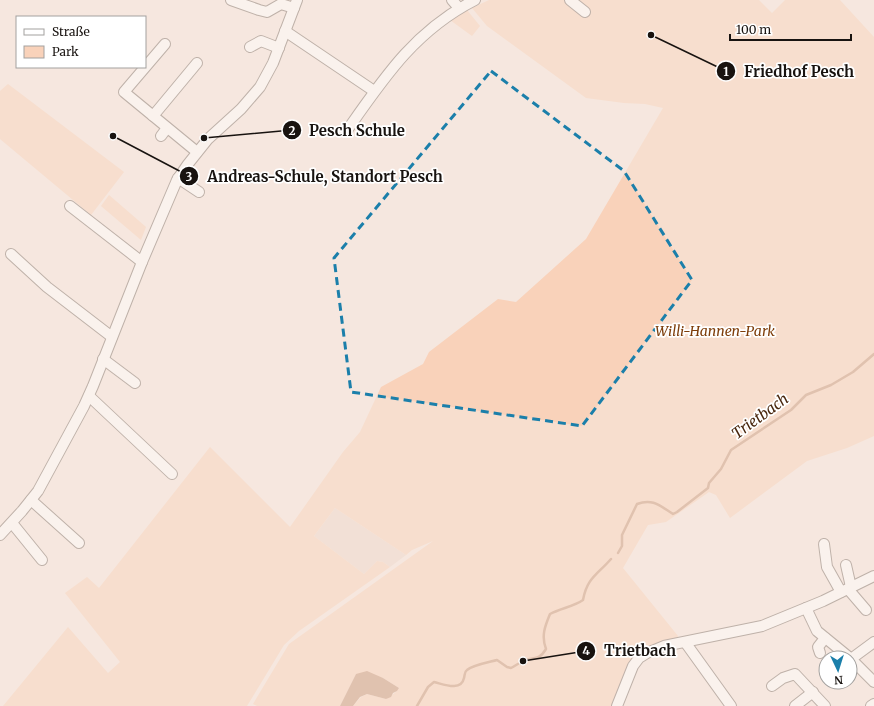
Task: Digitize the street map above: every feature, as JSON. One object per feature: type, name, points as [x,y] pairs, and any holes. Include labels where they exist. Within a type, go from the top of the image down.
[{"type":"street","points":[[0,535],[31,500],[47,474],[89,396],[142,262],[178,178],[197,152],[212,135],[241,109],[257,91],[269,71],[296,4],[281,4],[270,11],[263,11],[231,0]]},
{"type":"street","points":[[452,0],[459,8]]},
{"type":"street","points":[[348,129],[374,91],[413,45],[437,23],[459,8],[475,0]]},
{"type":"street","points":[[570,0],[585,12]]},
{"type":"street","points":[[285,31],[374,91]]},
{"type":"street","points":[[250,47],[261,41],[279,48]]},
{"type":"street","points":[[146,66],[165,44]]},
{"type":"street","points":[[148,116],[197,63]]},
{"type":"street","points":[[144,68],[124,92],[164,132],[197,152]]},
{"type":"street","points":[[178,178],[199,192]]},
{"type":"street","points":[[70,206],[142,262]]},
{"type":"street","points":[[11,254],[47,287],[112,337]]},
{"type":"street","points":[[103,359],[135,383]]},
{"type":"street","points":[[89,396],[172,474]]},
{"type":"street","points":[[31,500],[79,543]]},
{"type":"street","points":[[12,523],[42,560]]},
{"type":"street","points":[[824,544],[828,567],[866,610]]},
{"type":"street","points":[[846,566],[846,589]]},
{"type":"street","points":[[617,706],[631,670],[639,658],[658,648],[757,628],[806,608],[874,576]]},
{"type":"street","points":[[806,608],[816,629],[839,650]]},
{"type":"street","points":[[819,650],[818,647],[825,638]]},
{"type":"street","points":[[685,642],[731,706]]},
{"type":"street","points":[[858,653],[874,642]]},
{"type":"street","points":[[858,667],[874,682]]},
{"type":"street","points":[[772,686],[783,678],[795,674],[825,706]]},
{"type":"street","points":[[795,706],[812,692]]},
{"type":"highlighted area","points":[[491,71],[624,171],[692,280],[582,426],[351,392],[334,258]]},
{"type":"shaded area","points":[[335,508],[406,555],[390,567],[383,562],[377,561],[364,574],[314,536]]},
{"type":"shaded area","points":[[367,671],[383,678],[399,688],[391,697],[386,699],[367,694],[360,697],[353,706],[340,706],[356,674]]},
{"type":"green space","name":"Willi-Hannen-Park","points":[[489,0],[759,0],[772,13],[785,0],[840,0],[874,37],[874,436],[847,448],[807,461],[730,518],[716,495],[709,492],[666,522],[648,525],[623,568],[678,636],[677,639],[647,647],[633,657],[623,677],[614,706],[353,706],[361,697],[367,694],[386,699],[395,693],[399,688],[383,678],[356,674],[340,706],[257,706],[253,704],[289,644],[433,541],[412,550],[406,555],[335,508],[314,536],[364,574],[377,561],[383,562],[390,567],[299,631],[284,645],[247,706],[3,706],[68,627],[108,673],[120,662],[65,593],[87,577],[99,588],[210,447],[290,527],[343,452],[360,432],[381,387],[423,364],[429,352],[498,299],[516,302],[586,239],[663,108],[645,104],[586,98],[487,26],[472,8]]},
{"type":"green space","points":[[467,10],[480,26],[472,36],[450,20]]},
{"type":"green space","points":[[8,84],[124,172],[91,215],[0,139],[0,91]]},
{"type":"green space","points":[[109,195],[146,227],[141,240],[101,206]]},
{"type":"waterway","name":"Trietbach","points":[[618,553],[622,546],[622,535],[637,504],[652,502],[673,514],[677,512],[708,488],[709,483],[721,469],[731,450],[791,410],[806,395],[831,385],[853,372],[874,354]]},
{"type":"waterway","name":"Trietbach","points":[[417,706],[428,687],[434,682],[456,686],[462,682],[466,671],[477,665],[497,660],[511,668],[523,661],[541,656],[546,649],[544,635],[545,627],[550,614],[583,600],[587,587],[593,577],[611,559]]},
{"type":"place","name":"Friedhof Pesch","points":[[651,35]]},
{"type":"place","name":"Andreas-Schule, Standort Pesch","points":[[113,136]]},
{"type":"place","name":"Pesch Schule","points":[[204,138]]},
{"type":"place","name":"Trietbach","points":[[523,661]]}]
